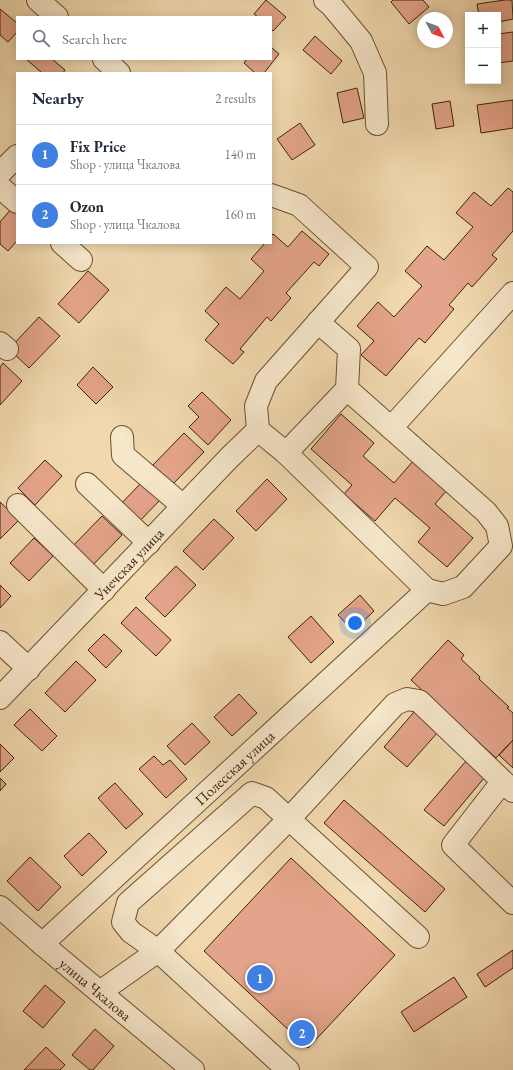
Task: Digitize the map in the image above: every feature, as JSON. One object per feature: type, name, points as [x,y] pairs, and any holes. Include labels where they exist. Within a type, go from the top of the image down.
[{"type":"street","points":[[38,0],[56,16]]},
{"type":"street","points":[[325,0],[332,6],[361,41],[375,73],[378,124]]},
{"type":"street","points":[[0,173],[16,157]]},
{"type":"street","points":[[0,187],[16,201]]},
{"type":"street","points":[[272,195],[298,204],[367,267],[266,381],[256,406],[258,430],[286,453],[427,590],[444,594],[463,587],[501,546],[498,526],[486,512],[347,389]]},
{"type":"street","points":[[63,244],[81,260]]},
{"type":"street","points":[[391,428],[513,293]]},
{"type":"street","points":[[286,453],[347,389],[349,349],[318,322]]},
{"type":"street","name":"Унечская улица","points":[[0,698],[150,543],[183,506],[258,430]]},
{"type":"street","points":[[122,437],[123,455],[183,506]]},
{"type":"street","points":[[87,484],[150,543]]},
{"type":"street","points":[[18,505],[104,590]]},
{"type":"street","name":"Полесская улица","points":[[42,944],[427,590]]},
{"type":"street","points":[[0,642],[29,669]]},
{"type":"street","points":[[100,992],[158,951],[289,819],[395,704],[407,699],[419,701],[507,787],[453,845],[513,903]]},
{"type":"street","points":[[288,1070],[158,951],[131,932],[123,922],[128,903],[252,793],[266,798],[418,937]]},
{"type":"street","name":"улица Чкалова","points":[[0,907],[124,1014],[193,1070]]},
{"type":"building","points":[[266,0],[286,17],[273,31],[272,16],[257,16],[254,14]]},
{"type":"building","points":[[393,0],[423,0],[429,7],[423,12],[417,12],[417,17],[409,24],[391,2]]},
{"type":"building","points":[[512,0],[513,19],[501,21],[501,12],[478,12],[477,4]]},
{"type":"building","points":[[0,9],[16,22],[16,33],[8,42],[0,35]]},
{"type":"building","points":[[513,32],[513,61],[501,63],[501,34]]},
{"type":"building","points":[[315,36],[342,61],[331,74],[303,50]]},
{"type":"building","points":[[272,48],[279,54],[265,72],[254,72],[244,63],[246,60],[272,60]]},
{"type":"building","points":[[27,60],[53,60],[65,70],[64,72],[41,72]]},
{"type":"building","points":[[357,88],[364,118],[343,123],[337,93]]},
{"type":"building","points":[[513,100],[513,128],[481,133],[477,105]]},
{"type":"building","points":[[450,101],[454,126],[436,129],[432,104]]},
{"type":"building","points":[[300,123],[315,145],[292,160],[277,139]]},
{"type":"building","points":[[508,188],[513,192],[513,231],[492,255],[497,259],[472,287],[468,283],[449,305],[454,309],[425,343],[419,338],[386,376],[361,355],[374,341],[357,326],[378,302],[394,317],[422,286],[405,271],[427,246],[444,260],[473,227],[456,213],[474,192],[491,206]]},
{"type":"building","points":[[12,208],[16,212],[16,242],[8,251],[0,244],[0,222]]},
{"type":"building","points":[[302,231],[329,254],[319,266],[314,262],[286,293],[291,298],[271,321],[267,317],[240,349],[244,352],[233,364],[205,340],[219,324],[205,311],[226,287],[240,299],[264,271],[251,259],[264,244],[272,244],[273,234],[288,247]]},
{"type":"building","points":[[88,271],[109,290],[79,323],[58,304]]},
{"type":"building","points":[[39,317],[60,336],[29,368],[9,349]]},
{"type":"building","points":[[3,363],[22,381],[0,405],[0,367]]},
{"type":"building","points":[[93,367],[113,387],[96,404],[77,385]]},
{"type":"building","points":[[202,392],[231,420],[208,445],[189,427],[199,417],[188,406]]},
{"type":"building","points":[[341,414],[374,443],[363,456],[394,483],[414,460],[448,489],[435,504],[473,538],[447,567],[418,542],[430,528],[395,498],[375,521],[344,494],[352,485],[311,449]]},
{"type":"building","points":[[184,433],[204,452],[173,484],[153,465]]},
{"type":"building","points":[[45,460],[62,476],[35,505],[18,488]]},
{"type":"building","points":[[267,479],[287,499],[256,531],[236,511]]},
{"type":"building","points":[[142,482],[160,500],[136,525],[118,507]]},
{"type":"building","points":[[0,502],[19,520],[0,539]]},
{"type":"building","points":[[102,516],[122,535],[91,567],[71,548]]},
{"type":"building","points":[[214,519],[234,538],[203,570],[183,551]]},
{"type":"building","points":[[34,538],[53,556],[29,581],[10,563]]},
{"type":"building","points":[[176,566],[196,585],[165,617],[145,598]]},
{"type":"building","points":[[0,585],[11,596],[0,608]]},
{"type":"building","points":[[360,595],[374,611],[353,631],[338,615]]},
{"type":"building","points":[[136,607],[171,640],[156,656],[121,623]]},
{"type":"building","points":[[311,616],[334,642],[311,663],[288,637]]},
{"type":"building","points":[[104,634],[122,651],[106,668],[88,650]]},
{"type":"building","points":[[448,640],[464,655],[461,659],[480,677],[479,679],[509,707],[507,708],[513,713],[513,740],[496,758],[411,680]]},
{"type":"building","points":[[76,661],[96,680],[65,712],[45,693]]},
{"type":"building","points":[[239,694],[257,713],[232,736],[214,717]]},
{"type":"building","points":[[30,709],[57,736],[42,751],[14,725]]},
{"type":"building","points":[[414,712],[438,732],[407,767],[384,747]]},
{"type":"building","points":[[192,723],[210,742],[185,765],[167,746]]},
{"type":"building","points":[[513,740],[513,768],[499,755]]},
{"type":"building","points":[[0,744],[14,758],[0,772]]},
{"type":"building","points":[[154,756],[163,765],[170,760],[187,779],[166,798],[139,769]]},
{"type":"building","points":[[466,761],[485,777],[444,826],[424,810]]},
{"type":"building","points":[[0,778],[6,784],[0,791]]},
{"type":"building","points":[[115,783],[143,814],[126,829],[98,798]]},
{"type":"building","points":[[344,800],[445,889],[425,912],[324,823]]},
{"type":"building","points":[[89,833],[107,852],[82,876],[64,856]]},
{"type":"building","points":[[30,857],[61,887],[38,911],[7,881]]},
{"type":"building","points":[[291,858],[395,955],[308,1048],[204,951]]},
{"type":"building","points":[[513,950],[513,968],[485,987],[477,974]]},
{"type":"building","points":[[454,977],[467,997],[414,1032],[401,1012]]},
{"type":"building","points":[[45,985],[65,1002],[43,1028],[23,1011]]},
{"type":"building","points":[[95,1029],[114,1046],[93,1070],[90,1070],[72,1055]]},
{"type":"building","points":[[46,1047],[65,1065],[60,1070],[24,1070]]},
{"type":"place","name":"Fix Price","points":[[260,978]]},
{"type":"place","name":"Ozon","points":[[302,1033]]}]
